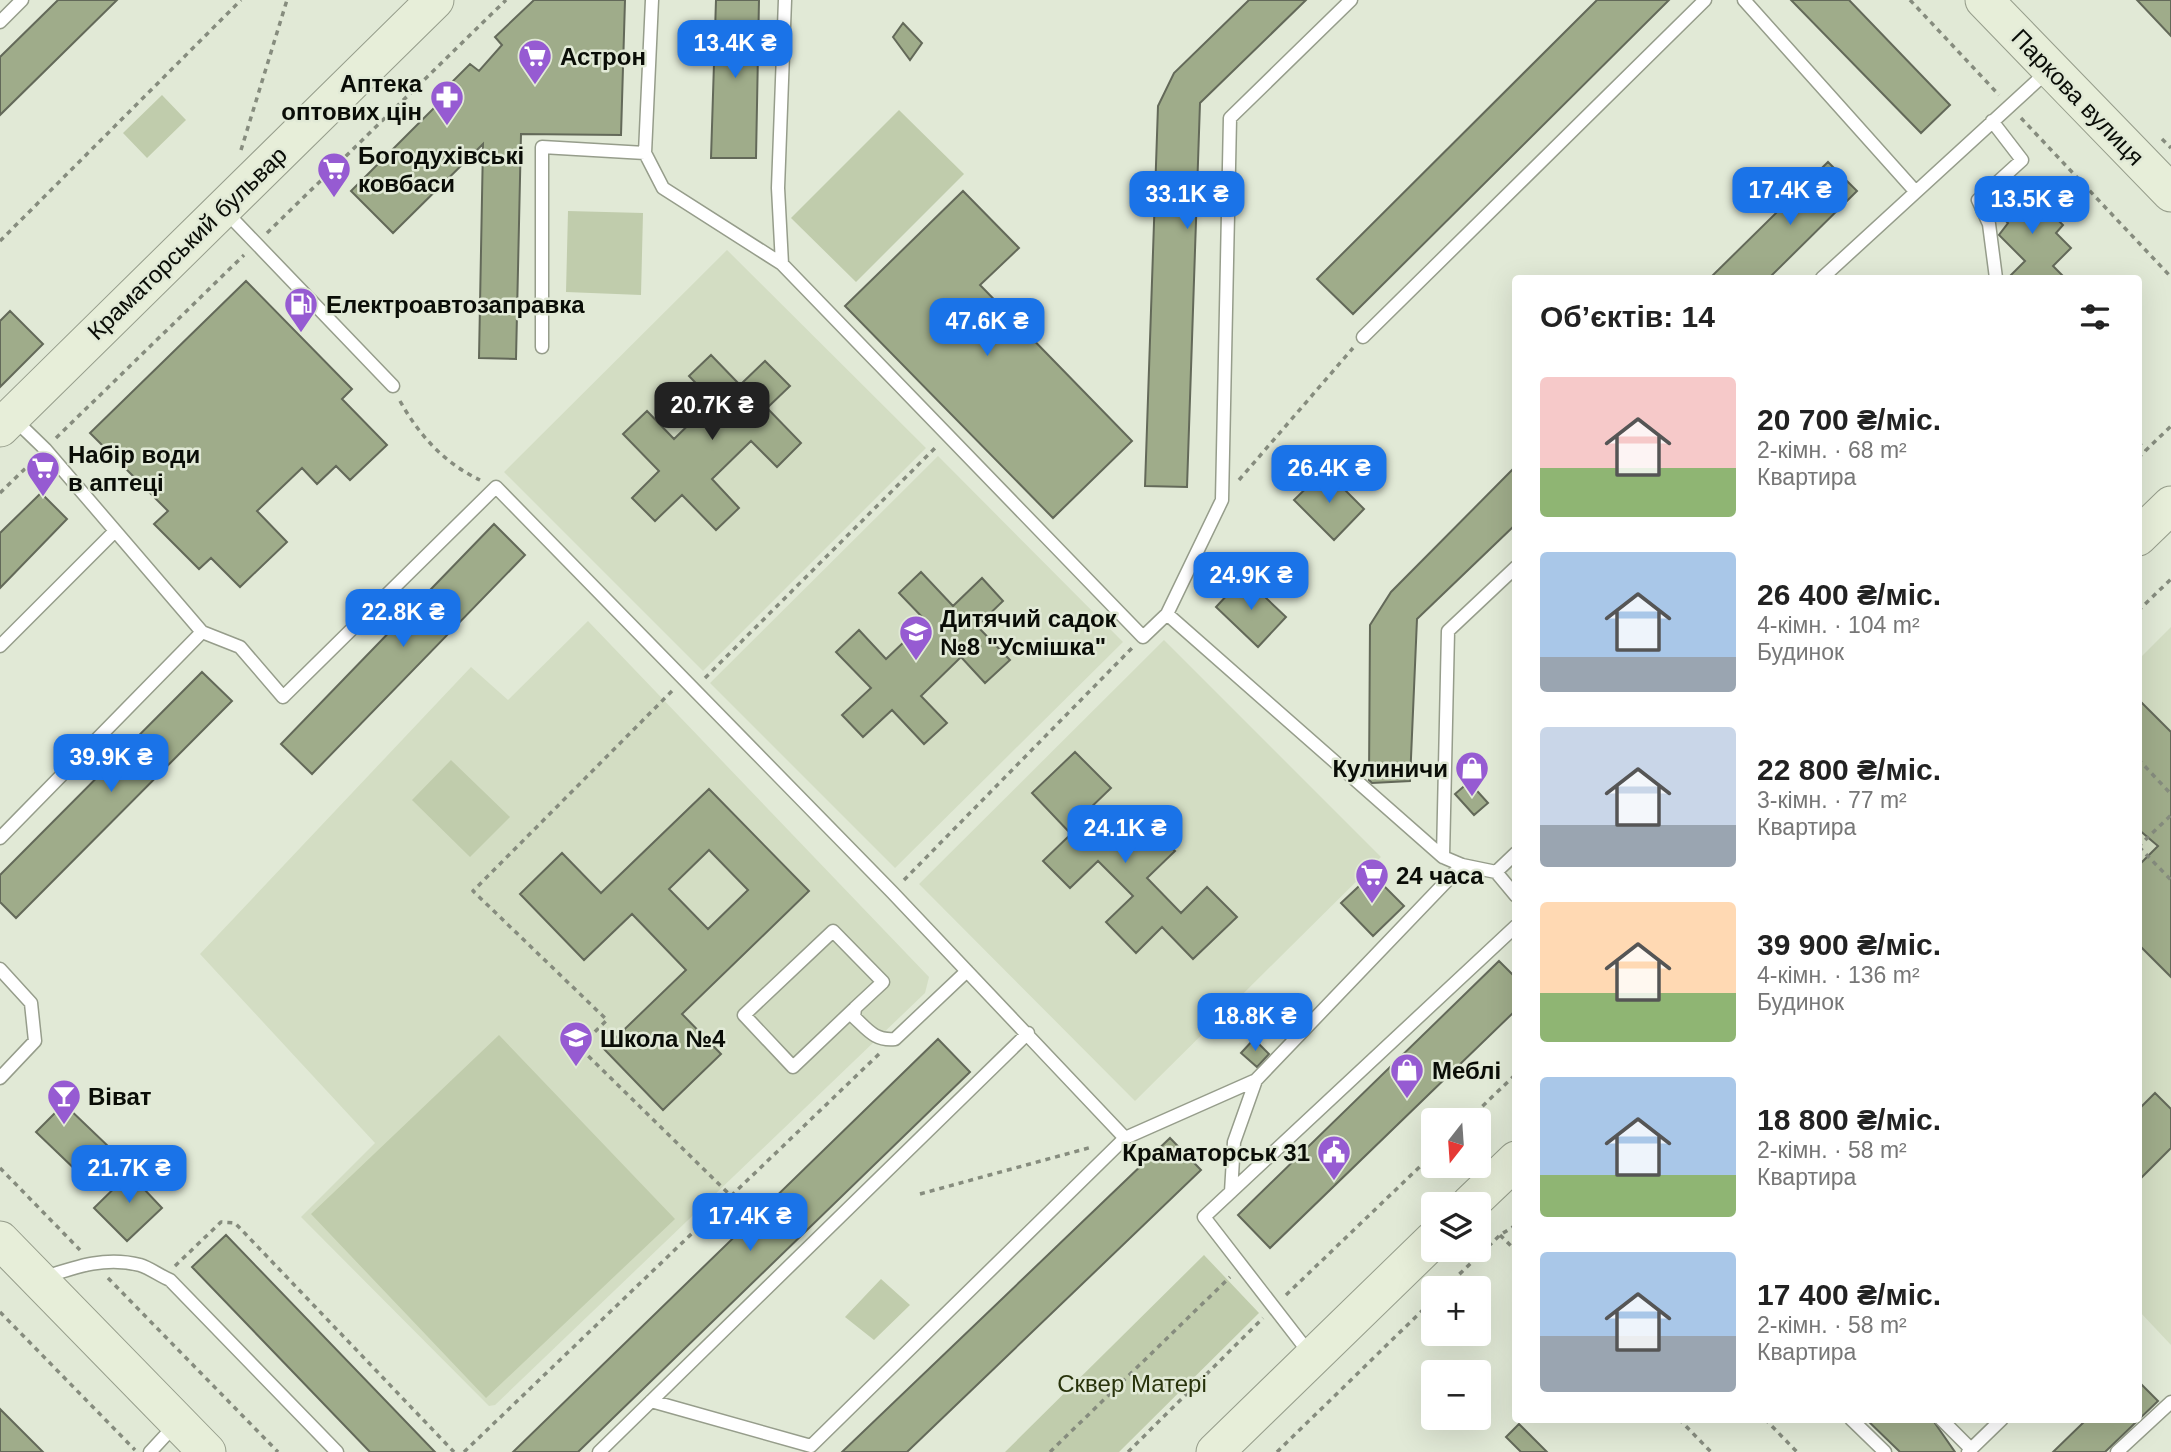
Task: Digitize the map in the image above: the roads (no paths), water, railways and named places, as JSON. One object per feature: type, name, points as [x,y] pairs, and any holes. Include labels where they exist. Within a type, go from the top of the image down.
[{"type":"street","name":"Краматорський бульвар","points":[[6,422],[435,0]]},
{"type":"street","name":"Паркова вулиця","points":[[1984,0],[2171,193]]},
{"type":"street","points":[[2142,533],[2171,505]]},
{"type":"street","points":[[1483,1192],[1512,1164]]},
{"type":"street","points":[[0,1240],[207,1452]]},
{"type":"street","points":[[1214,1452],[1421,1252]]},
{"type":"lane","points":[[0,22],[22,0]]},
{"type":"lane","points":[[652,0],[645,153],[663,188],[782,264],[1143,637],[1167,614],[1222,500],[1230,117],[1351,0]]},
{"type":"lane","points":[[782,264],[778,188],[785,0]]},
{"type":"lane","points":[[1363,337],[1705,0]]},
{"type":"lane","points":[[1744,0],[1915,191]]},
{"type":"lane","points":[[1825,275],[2051,69]]},
{"type":"lane","points":[[1992,121],[2022,160],[1978,200],[1989,224],[1996,275]]},
{"type":"lane","points":[[541,347],[542,147],[645,153]]},
{"type":"lane","points":[[222,209],[393,386]]},
{"type":"lane","points":[[6,422],[45,449],[202,632],[240,647],[283,697],[496,487],[892,892],[1125,1138]]},
{"type":"lane","points":[[0,646],[114,532]]},
{"type":"lane","points":[[1443,858],[1448,631],[1512,571]]},
{"type":"lane","points":[[1167,614],[1443,858],[1462,866],[1496,872],[1512,891]]},
{"type":"lane","points":[[0,838],[202,632]]},
{"type":"lane","points":[[1496,872],[1512,857]]},
{"type":"lane","points":[[651,1401],[814,1449],[1125,1138],[1256,1080],[1462,866]]},
{"type":"lane","points":[[1313,1357],[1204,1217],[1512,930]]},
{"type":"lane","points":[[833,931],[883,982],[851,1014],[793,1067],[744,1015],[833,931]]},
{"type":"lane","points":[[0,969],[31,1003],[35,1041],[0,1078]]},
{"type":"lane","points":[[851,1014],[875,1037],[895,1039],[967,971]]},
{"type":"lane","points":[[599,1452],[1028,1033]]},
{"type":"lane","points":[[1231,1192],[1234,1142],[1256,1080]]},
{"type":"lane","points":[[38,1279],[91,1261],[142,1266],[170,1280],[337,1452]]},
{"type":"lane","points":[[2117,1452],[2171,1402]]},
{"type":"lane","points":[[150,1452],[177,1422]]},
{"type":"lane","points":[[1855,1423],[1885,1452]]},
{"type":"lane","points":[[1945,1423],[1970,1450],[1998,1423]]},
{"type":"place","name":"Астрон","points":[[535,86]]},
{"type":"place","name":"Аптека оптових цін","points":[[447,127]]},
{"type":"place","name":"Богодухівські ковбаси","points":[[334,199]]},
{"type":"place","name":"Електроавтозаправка","points":[[301,334]]},
{"type":"place","name":"Набір води в аптеці","points":[[43,498]]},
{"type":"place","name":"Дитячий садок №8 \"Усмішка\"","points":[[916,662]]},
{"type":"place","name":"Кулиничи","points":[[1472,798]]},
{"type":"place","name":"24 часа","points":[[1372,905]]},
{"type":"place","name":"Школа №4","points":[[576,1068]]},
{"type":"place","name":"Меблі","points":[[1407,1100]]},
{"type":"place","name":"Віват","points":[[64,1126]]},
{"type":"place","name":"Краматорськ 31","points":[[1334,1182]]},
{"type":"park label","name":"Сквер Матері","points":[[1132,1383]]}]
